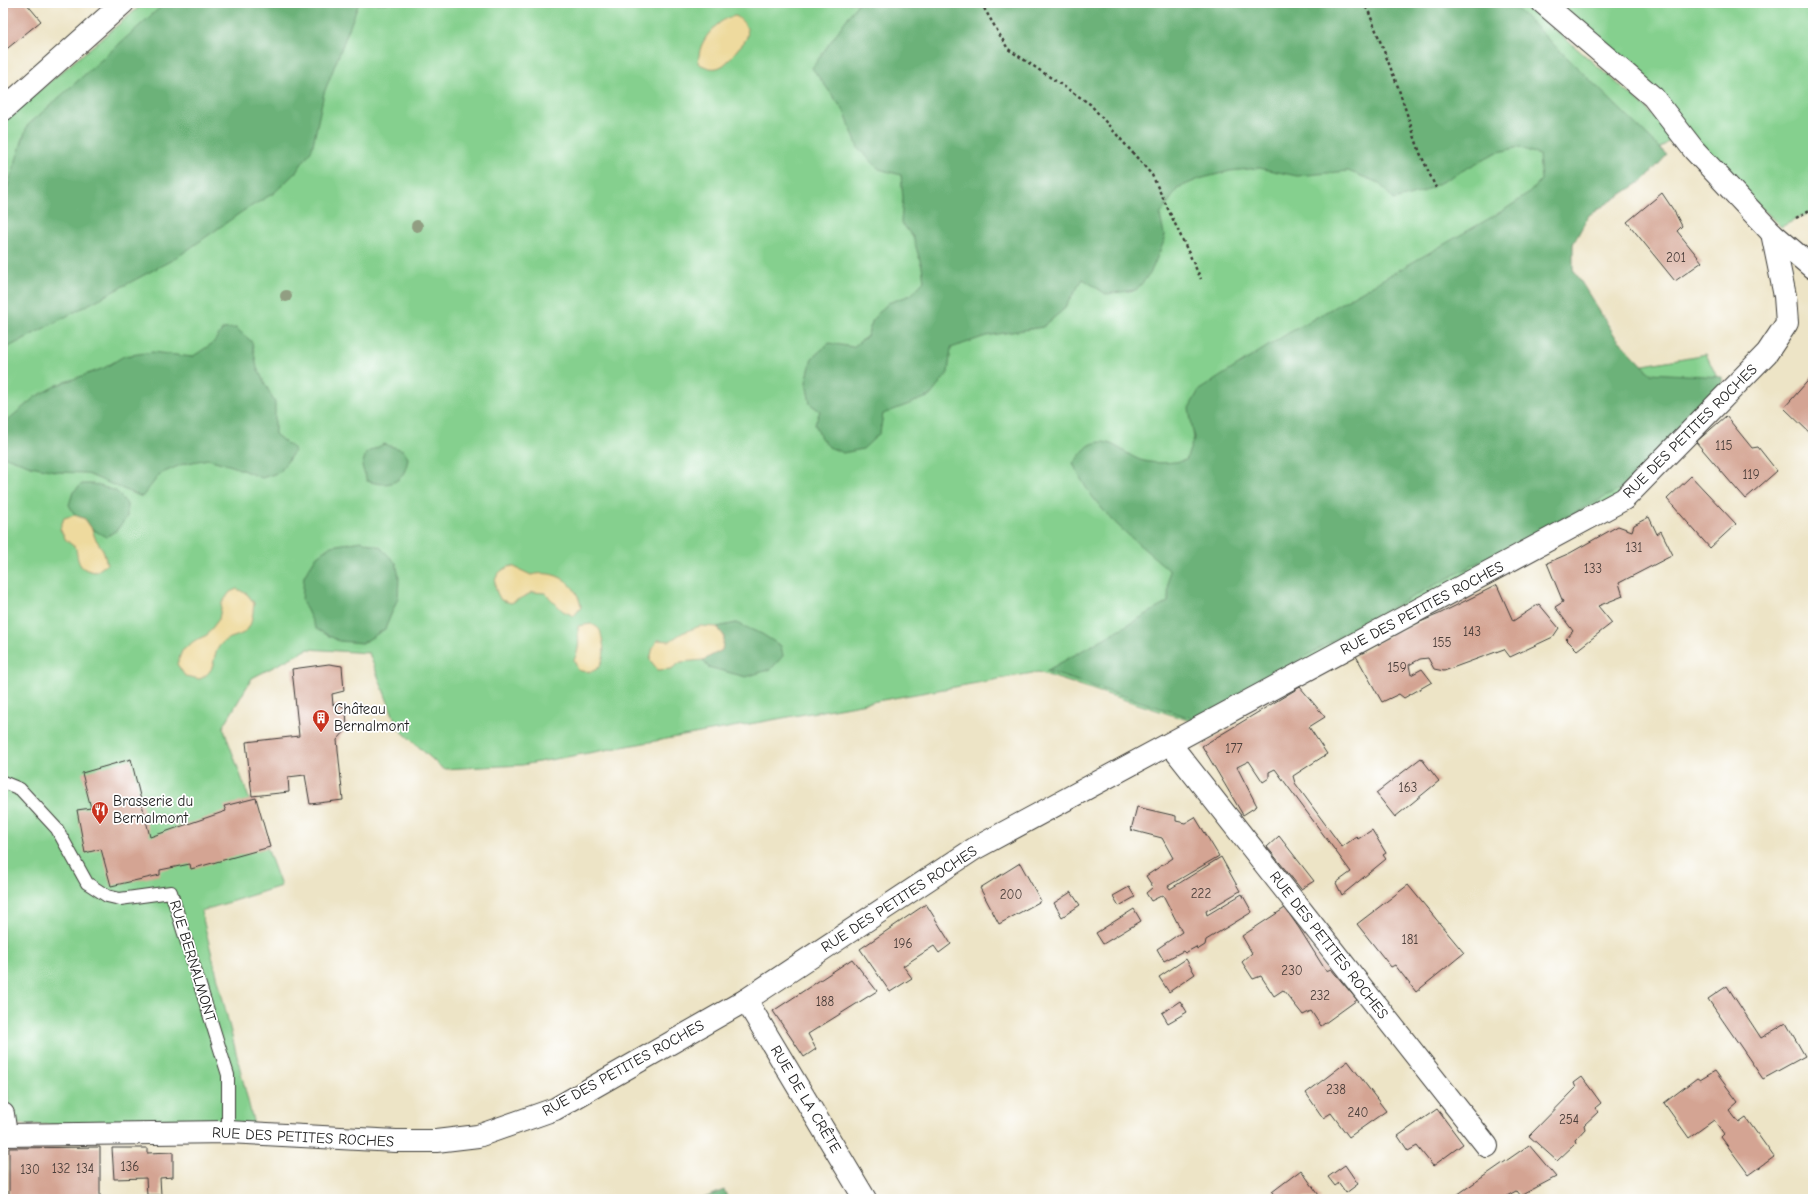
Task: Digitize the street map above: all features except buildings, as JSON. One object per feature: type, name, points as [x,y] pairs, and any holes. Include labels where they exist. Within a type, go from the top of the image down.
[{"type":"street","points":[[3,110],[123,3]]},
{"type":"street","points":[[1544,3],[1653,97],[1694,150],[1772,234],[1813,268]]},
{"type":"street","name":"RUE DES PETITES ROCHES","points":[[4,1128],[228,1132],[396,1141],[436,1141],[478,1136],[555,1109],[746,1000],[974,849],[1624,499],[1767,353],[1786,323],[1786,296],[1772,234]]},
{"type":"street","name":"RUE DES PETITES ROCHES","points":[[1170,744],[1487,1146]]},
{"type":"street","name":"RUE DE LA CRÊTE","points":[[746,1000],[865,1199]]},
{"type":"lane","name":"RUE BERNALMONT","points":[[3,782],[20,789],[58,829],[87,883],[107,896],[120,899],[171,892],[228,1075],[228,1132]]},
{"type":"path","points":[[980,3],[1008,49],[1090,104],[1152,175],[1201,279]]},
{"type":"path","points":[[1362,3],[1368,10],[1398,87],[1420,153],[1436,188]]},
{"type":"green space","points":[[144,3],[1524,3],[1646,108],[1674,138],[1561,220],[1575,332],[1627,368],[1706,354],[1723,390],[1621,497],[1194,722],[1038,672],[522,765],[443,769],[398,728],[369,653],[308,649],[252,678],[223,727],[281,886],[201,911],[255,1129],[10,1124],[3,1016],[3,121]]},
{"type":"green space","points":[[165,3],[359,3],[324,93],[312,149],[296,172],[274,193],[243,211],[176,258],[3,350],[3,201],[27,126]]},
{"type":"green space","points":[[858,3],[1511,3],[1667,155],[1644,180],[1589,215],[1573,244],[1573,269],[1615,336],[1650,373],[1722,377],[1723,390],[1617,491],[1375,616],[1197,720],[1046,671],[1168,602],[1169,570],[1102,509],[1081,480],[1073,463],[1086,449],[1090,445],[1098,442],[1105,442],[1118,447],[1137,459],[1144,461],[1165,463],[1186,460],[1194,438],[1189,408],[1199,390],[1287,334],[1504,210],[1528,194],[1541,180],[1539,155],[1519,147],[1495,153],[1423,192],[1394,200],[1379,183],[1348,171],[1297,176],[1259,168],[1230,171],[1199,179],[1178,188],[1160,215],[1165,239],[1150,274],[1136,290],[1106,294],[1083,279],[1063,310],[1043,327],[986,336],[951,348],[948,373],[930,396],[883,414],[880,433],[863,449],[843,453],[829,447],[821,438],[815,424],[820,411],[810,404],[806,382],[812,358],[829,343],[853,347],[867,336],[873,319],[888,303],[911,295],[924,281],[922,267],[913,237],[901,222],[903,198],[901,175],[879,169],[858,148],[844,111],[812,68]]},
{"type":"green space","points":[[1552,3],[1813,3],[1813,211],[1781,227]]},
{"type":"green space","points":[[236,328],[252,342],[257,368],[275,403],[275,434],[295,450],[280,472],[262,478],[232,466],[208,459],[183,464],[160,474],[142,497],[85,473],[59,472],[31,466],[3,456],[3,424],[35,397],[57,385],[104,368],[124,356],[152,352],[192,357],[213,343],[223,329]]},
{"type":"green space","points":[[384,444],[403,450],[408,458],[404,473],[395,482],[383,484],[367,481],[362,466],[366,453]]},
{"type":"green space","points":[[82,484],[93,484],[116,491],[127,504],[127,517],[117,530],[106,537],[92,529],[85,519],[75,515],[69,505],[73,492]]},
{"type":"green space","points":[[361,541],[380,547],[396,563],[399,577],[398,598],[385,629],[363,643],[339,641],[316,629],[302,600],[304,576],[317,556],[331,546]]},
{"type":"green space","points":[[736,623],[762,634],[781,646],[783,656],[771,669],[746,677],[708,667],[703,660],[722,650],[724,636],[717,627]]},
{"type":"green space","points":[[724,1190],[728,1199],[702,1199]]},
{"type":"sand","points":[[736,16],[744,23],[748,32],[744,42],[728,61],[720,67],[710,68],[698,63],[701,47],[710,32],[725,19]]},
{"type":"sand","points":[[75,515],[85,519],[103,550],[107,564],[96,572],[86,570],[80,565],[76,548],[66,540],[60,529],[64,518]]},
{"type":"sand","points":[[512,566],[531,575],[548,574],[564,579],[575,591],[579,598],[581,607],[574,616],[563,611],[545,593],[533,592],[511,603],[501,600],[496,589],[496,579],[501,571]]},
{"type":"sand","points":[[237,589],[247,594],[254,603],[249,627],[240,635],[228,639],[221,644],[215,654],[212,667],[206,675],[200,679],[185,676],[177,664],[182,651],[194,641],[207,635],[219,619],[222,603],[230,592]]},
{"type":"sand","points":[[591,624],[600,631],[604,652],[601,664],[593,671],[586,672],[578,670],[574,660],[579,640],[578,626]]},
{"type":"sand","points":[[700,626],[717,627],[724,636],[722,650],[703,660],[681,662],[671,669],[658,670],[650,660],[653,647],[658,640],[670,641],[682,633]]},
{"type":"place","name":"Château Bernalmont","points":[[321,733]]},
{"type":"place","name":"Brasserie du Bernalmont","points":[[100,825]]}]
